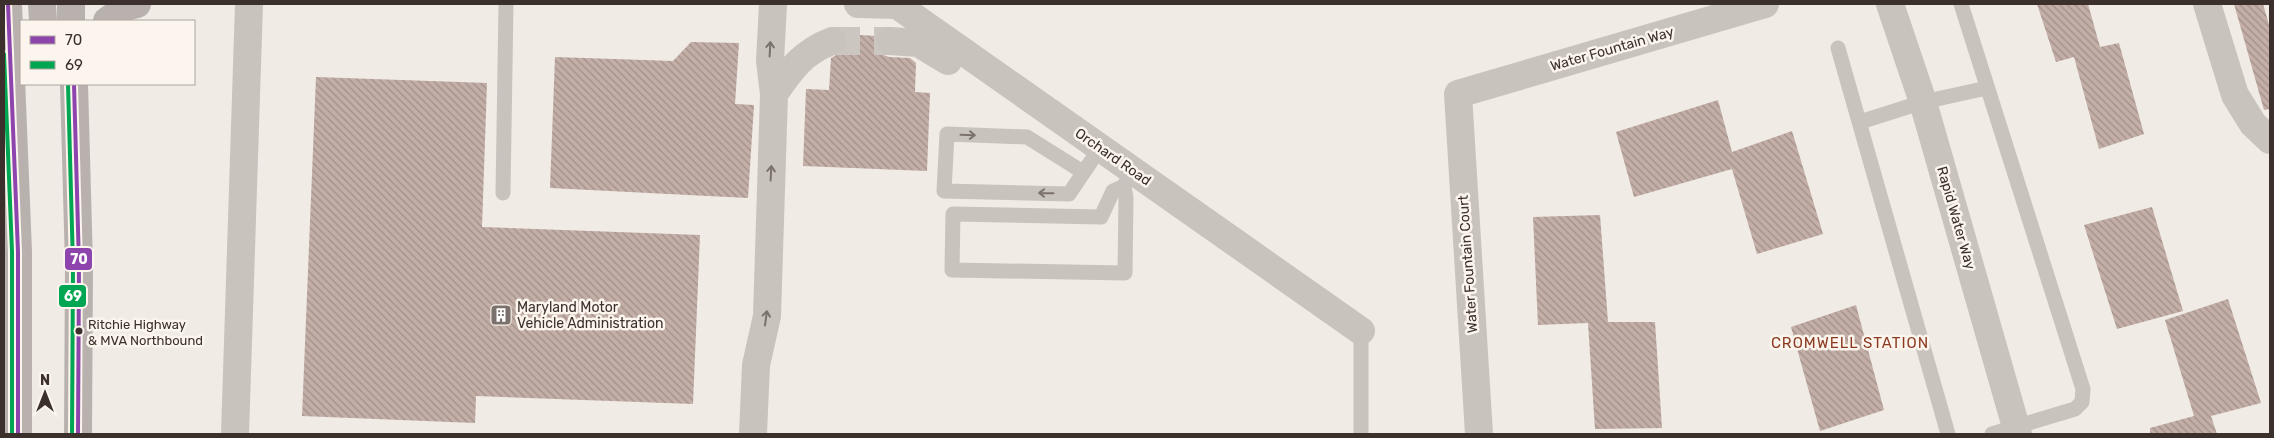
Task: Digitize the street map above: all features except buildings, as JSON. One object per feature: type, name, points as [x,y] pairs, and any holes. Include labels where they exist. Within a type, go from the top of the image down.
[{"type":"main road","points":[[8,4],[9,152],[18,252],[13,424]]},
{"type":"main road","points":[[42,4],[43,20]]},
{"type":"main road","points":[[70,4],[71,20]]},
{"type":"main road","points":[[109,20],[128,6],[137,4]]},
{"type":"main road","points":[[58,85],[76,120]]},
{"type":"main road","points":[[74,85],[79,285],[78,434]]},
{"type":"street","points":[[235,434],[249,4]]},
{"type":"street","points":[[753,434],[756,365],[767,316],[774,94],[770,61],[773,4]]},
{"type":"street","name":"Orchard Road","points":[[858,4],[897,5],[1100,148],[1128,179],[1361,331]]},
{"type":"street","name":"Water Fountain Way","points":[[1458,94],[1766,4]]},
{"type":"street","name":"Rapid Water Way","points":[[1890,4],[1923,102],[2008,432]]},
{"type":"street","points":[[2208,4],[2235,95],[2253,124],[2270,140]]},
{"type":"street","points":[[774,94],[792,68],[816,47],[832,41]]},
{"type":"street","points":[[890,41],[918,43],[1019,108],[1060,120]]},
{"type":"street","name":"Water Fountain Court","points":[[1458,94],[1479,434]]},
{"type":"lane","points":[[503,193],[506,4]]},
{"type":"lane","points":[[1961,4],[2083,389],[2082,402],[2075,408],[2008,432]]},
{"type":"lane","points":[[1838,48],[1948,434]]},
{"type":"lane","points":[[1860,122],[1923,102],[1987,88]]},
{"type":"lane","points":[[1083,172],[1027,137],[947,134],[944,191],[1069,194],[1100,148]]},
{"type":"lane","points":[[1128,179],[1124,274],[952,270],[953,214],[1101,217],[1113,191],[1128,179]]},
{"type":"lane","points":[[1360,434],[1361,331]]},
{"type":"tunnel","points":[[832,41],[890,41]]},
{"type":"transit line","name":"70","points":[[8,4],[18,252],[18,434]]},
{"type":"transit line","name":"69","points":[[4,54],[12,252],[12,434]]},
{"type":"transit line","name":"69","points":[[68,85],[73,265],[72,434]]},
{"type":"transit line","name":"70","points":[[74,85],[79,265],[78,434]]},
{"type":"place","name":"Maryland Motor Vehicle Administration","points":[[501,315]]},
{"type":"place","name":"Ritchie Highway & MVA Northbound","points":[[79,331]]},
{"type":"district","name":"CROMWELL STATION","points":[[1850,343]]}]
